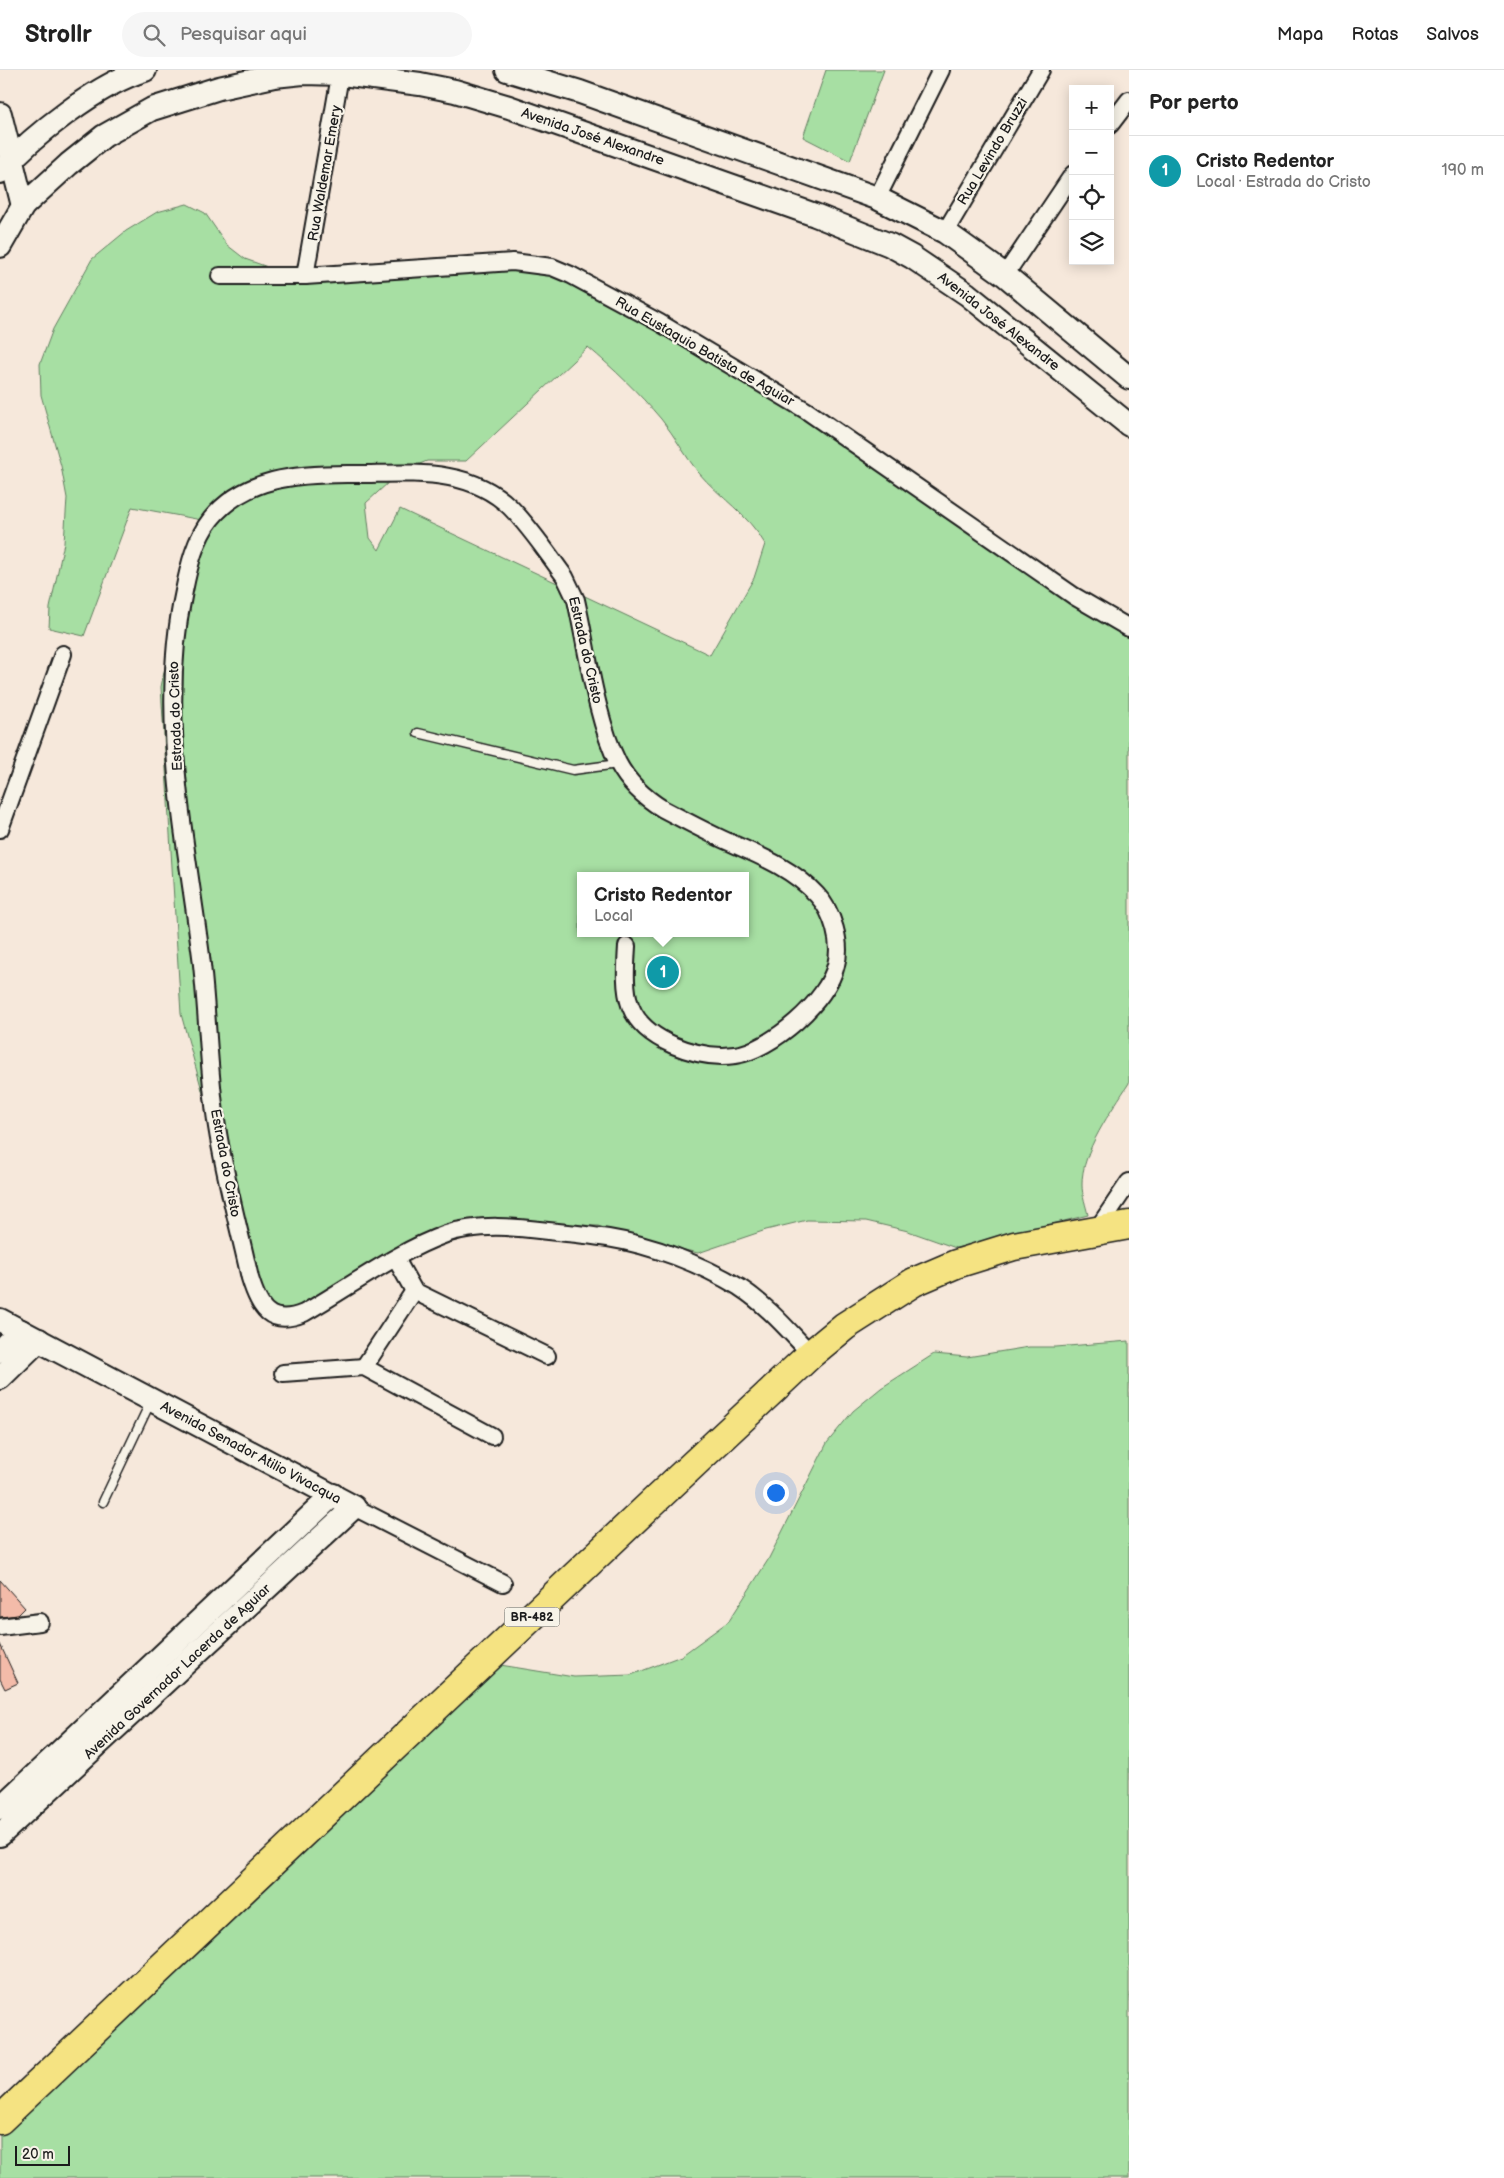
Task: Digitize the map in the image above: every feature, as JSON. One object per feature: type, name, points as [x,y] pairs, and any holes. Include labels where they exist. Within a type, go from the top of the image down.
[{"type":"highway","name":"BR-482","points":[[0,2120],[811,1354],[845,1326],[914,1282],[956,1264],[1014,1246],[1129,1225]]},
{"type":"main road","points":[[4,162],[62,117],[110,84],[145,70]]},
{"type":"main road","points":[[507,70],[598,98],[877,198],[945,232],[1006,275],[1129,378],[1118,397],[1105,405]]},
{"type":"main road","name":"Avenida José Alexandre","points":[[0,246],[23,206],[104,136],[129,120],[152,109],[181,98],[250,80],[304,73],[342,72],[389,75],[478,97],[815,215],[890,245],[912,257],[967,294],[1129,425]]},
{"type":"main road","points":[[586,134],[598,98]]},
{"type":"main road","points":[[0,114],[4,162],[23,206]]},
{"type":"main road","name":"Avenida Senador Atilio Vivacqua","points":[[0,1320],[354,1507]]},
{"type":"main road","points":[[0,1351],[30,1335]]},
{"type":"main road","points":[[0,1378],[30,1335]]},
{"type":"main road","name":"Avenida Governador Lacerda de Aguiar","points":[[0,1835],[5,1809],[332,1495]]},
{"type":"main road","name":"Avenida Governador Lacerda de Aguiar","points":[[5,1809],[354,1507]]},
{"type":"street","points":[[877,198],[941,70]]},
{"type":"street","name":"Rua Levindo Bruzzi","points":[[945,232],[1041,70]]},
{"type":"street","name":"Rua Waldemar Emery","points":[[305,276],[342,72]]},
{"type":"street","points":[[1114,120],[1129,100]]},
{"type":"street","points":[[1006,275],[1072,175]]},
{"type":"street","name":"Rua Eustaquio Batista de Aguiar","points":[[220,276],[305,276],[513,262],[552,267],[572,275],[715,354],[808,411],[1074,596],[1129,628]]},
{"type":"street","name":"Estrada do Cristo","points":[[627,946],[625,983],[632,1014],[642,1026],[668,1042],[705,1056],[736,1055],[756,1049],[776,1038],[817,1000],[836,966],[838,952],[836,934],[830,915],[819,896],[798,876],[758,854],[719,838],[651,802],[634,786],[618,764],[600,707],[576,600],[566,577],[511,508],[484,488],[458,478],[440,474],[289,477],[263,483],[226,504],[211,520],[200,538],[188,569],[178,617],[174,654],[172,712],[180,816],[201,957],[216,1127],[250,1278],[256,1297],[264,1310],[276,1318],[290,1319],[304,1313],[396,1259],[447,1234],[474,1227],[528,1229],[610,1238],[655,1250],[708,1271],[737,1286],[769,1310],[811,1354]]},
{"type":"street","points":[[1,822],[63,654]]},
{"type":"street","points":[[1096,1231],[1129,1182]]},
{"type":"street","points":[[396,1259],[414,1291],[547,1356]]},
{"type":"street","points":[[364,1368],[414,1291]]},
{"type":"street","points":[[283,1373],[364,1368],[492,1436]]},
{"type":"street","name":"Avenida Senador Atilio Vivacqua","points":[[354,1507],[503,1583]]},
{"type":"street","points":[[0,1627],[40,1622]]},
{"type":"lane","points":[[418,733],[573,770],[618,764]]},
{"type":"lane","points":[[103,1502],[152,1399]]},
{"type":"green space","points":[[826,70],[884,70],[850,161],[803,137]]},
{"type":"green space","points":[[187,204],[205,213],[227,245],[245,259],[276,270],[543,264],[823,416],[928,505],[1129,617],[1129,1083],[1106,1118],[1087,1159],[1082,1185],[1088,1215],[956,1248],[908,1231],[866,1221],[807,1220],[766,1230],[698,1253],[634,1238],[598,1226],[547,1223],[473,1236],[409,1254],[293,1312],[264,1315],[181,1014],[161,687],[184,572],[207,521],[132,507],[84,636],[49,628],[50,608],[64,543],[67,498],[61,466],[41,395],[40,364],[53,329],[92,259],[126,231],[157,212]],"holes":[[[588,347],[653,409],[698,472],[742,515],[765,544],[754,578],[710,655],[400,509],[379,550],[370,538],[366,503],[400,472],[427,461],[466,461]]]},
{"type":"green space","points":[[1129,1341],[1129,2178],[0,2178],[0,2131],[494,1664],[574,1677],[631,1675],[681,1656],[729,1621],[768,1560],[827,1443],[853,1411],[881,1388],[934,1354],[967,1357],[1029,1347],[1056,1347]]},
{"type":"building","points":[[0,1580],[25,1608],[18,1615],[0,1617]]},
{"type":"building","points":[[0,1644],[18,1683],[5,1689],[0,1679]]},
{"type":"place","name":"Cristo Redentor","points":[[663,972]]}]
